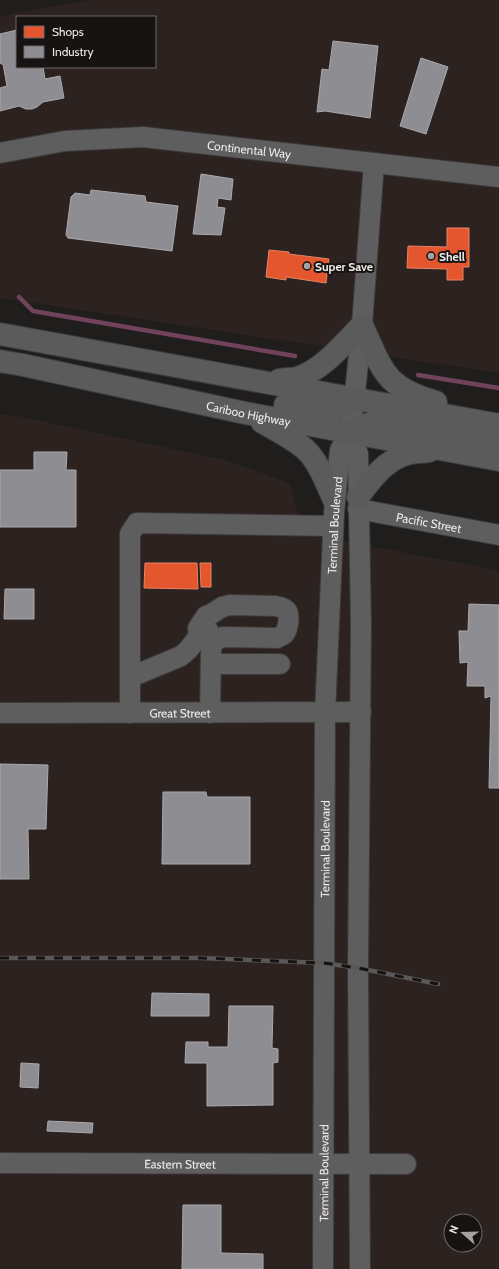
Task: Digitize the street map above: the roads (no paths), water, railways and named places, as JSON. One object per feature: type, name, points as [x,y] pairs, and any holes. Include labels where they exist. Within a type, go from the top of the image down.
[{"type":"highway","points":[[263,381],[296,378],[311,372],[324,363],[362,325],[381,367],[397,386],[418,397],[499,420]]},
{"type":"highway","points":[[0,334],[499,425]]},
{"type":"highway","points":[[23,365],[39,360],[310,410],[328,411],[341,408],[354,398]]},
{"type":"highway","name":"Cariboo Highway","points":[[0,361],[245,413],[499,460]]},
{"type":"highway","points":[[245,413],[289,437],[305,449],[320,469],[334,500]]},
{"type":"highway","points":[[350,432],[362,425],[375,422],[395,424],[499,443]]},
{"type":"highway","points":[[358,503],[383,468],[396,459],[407,454],[442,449]]},
{"type":"street","name":"Continental Way","points":[[0,153],[65,141],[143,137],[499,177]]},
{"type":"street","name":"Terminal Boulevard","points":[[324,1269],[325,713],[334,500],[340,450],[350,432],[362,325],[374,163]]},
{"type":"street","name":"Terminal Boulevard","points":[[350,432],[358,454],[361,625],[358,968],[360,1269]]},
{"type":"street","name":"Pacific Street","points":[[358,503],[499,535]]},
{"type":"street","points":[[130,713],[130,534],[132,529],[138,523],[333,526]]},
{"type":"street","points":[[130,675],[138,674],[181,656],[199,636],[198,628],[206,616],[213,614],[222,607],[230,605],[275,606],[287,610],[289,615],[287,628],[282,636],[277,638],[222,637],[217,639],[211,649],[210,713]]},
{"type":"street","points":[[211,664],[280,664]]},
{"type":"street","name":"Great Street","points":[[0,713],[361,712]]},
{"type":"street","name":"Eastern Street","points":[[0,1163],[406,1164]]},
{"type":"waterway","points":[[19,297],[33,311],[295,356]]},
{"type":"waterway","points":[[418,375],[499,388]]},
{"type":"railway","points":[[0,958],[201,958],[324,963],[358,968],[438,984]]},
{"type":"place","name":"Shell","points":[[431,256]]},
{"type":"place","name":"Super Save","points":[[307,266]]}]
